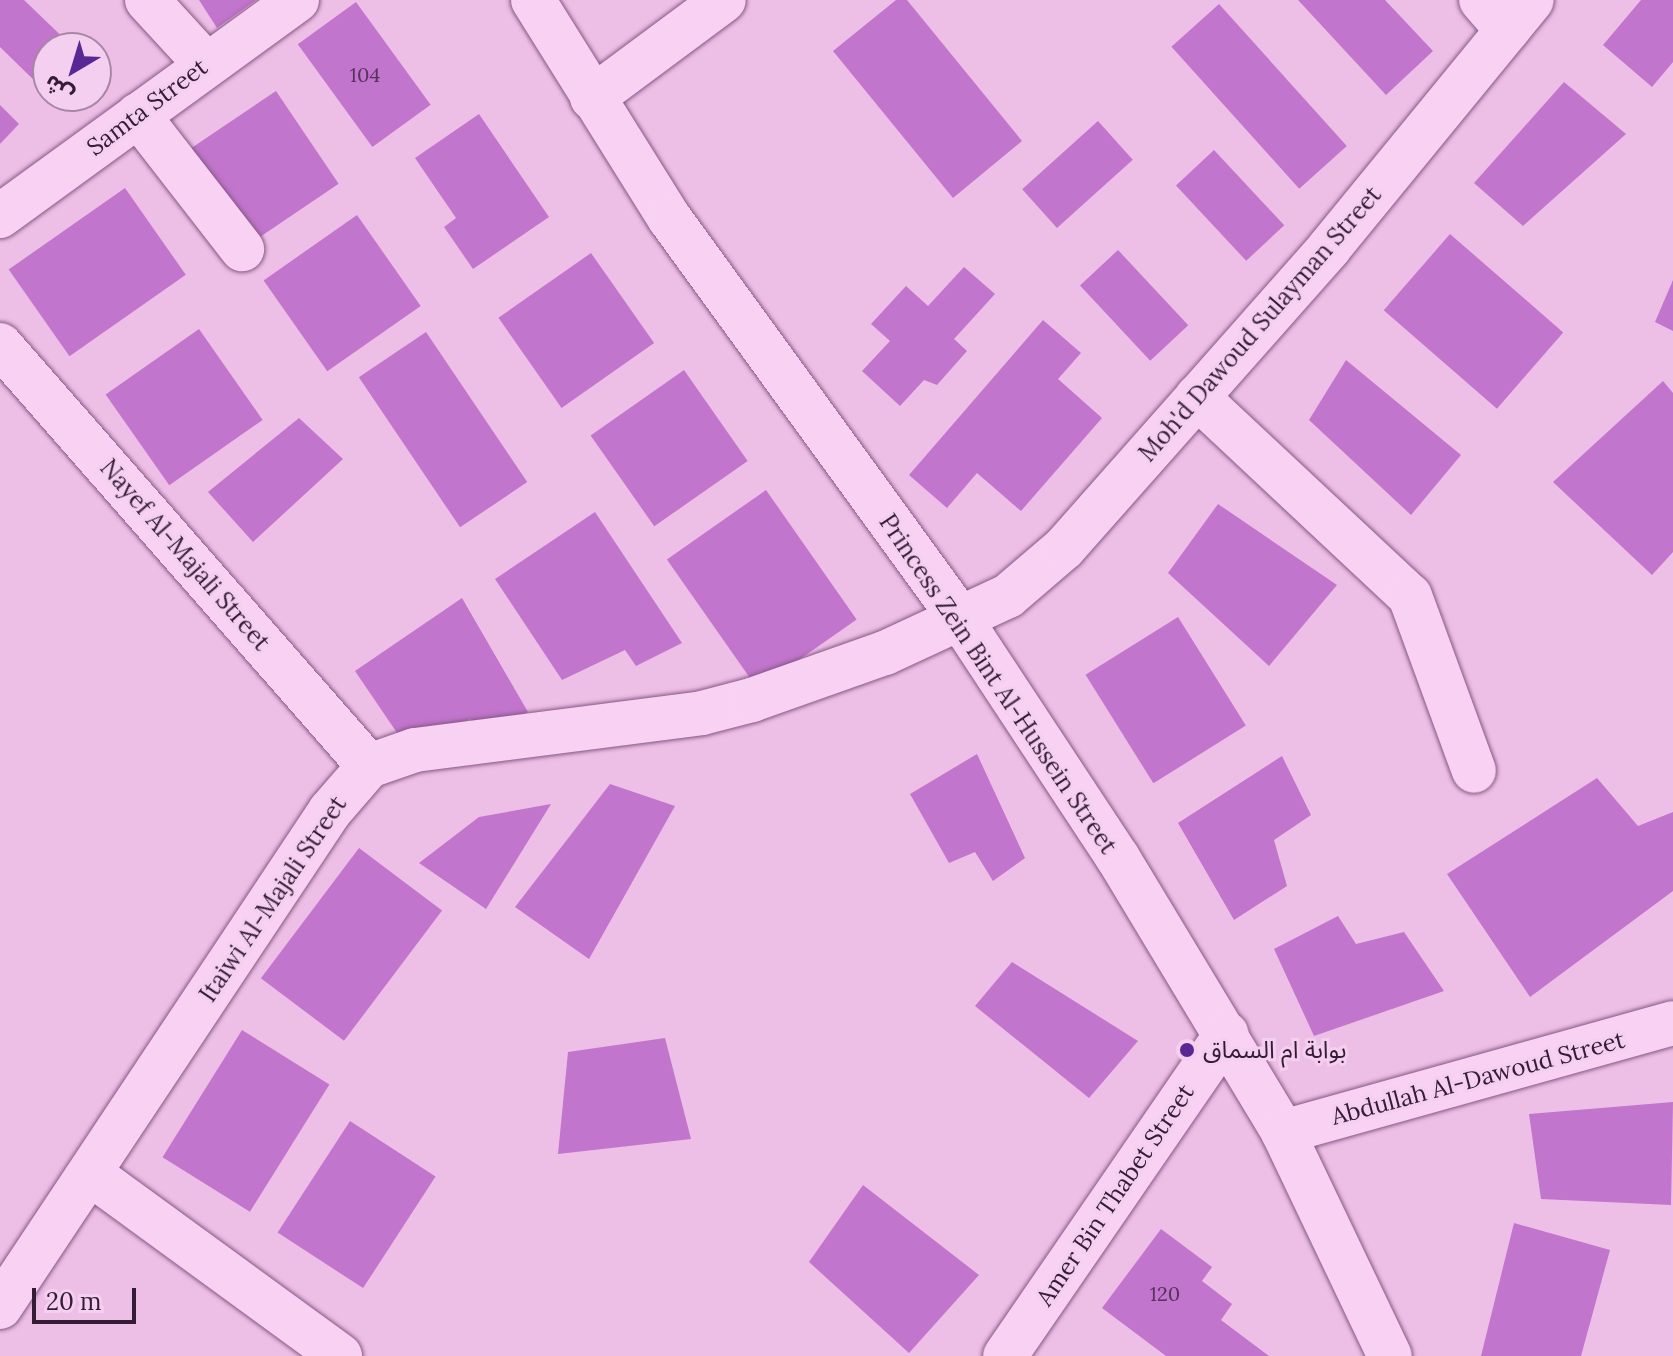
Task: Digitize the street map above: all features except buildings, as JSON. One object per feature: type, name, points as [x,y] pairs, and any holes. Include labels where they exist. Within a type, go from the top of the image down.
[{"type":"street","points":[[147,0],[205,63]]},
{"type":"street","name":"Samta Street","points":[[0,216],[205,63],[297,0]]},
{"type":"street","name":"Princess Zein Bint Al-Hussein Street","points":[[533,0],[670,219],[961,620],[1226,1034],[1283,1132],[1390,1356]]},
{"type":"street","points":[[592,98],[724,0]]},
{"type":"street","name":"Moh'd Dawoud Sulayman Street","points":[[961,620],[1008,596],[1043,568],[1197,397],[1507,10]]},
{"type":"street","points":[[138,115],[242,249]]},
{"type":"street","name":"Nayef Al-Majali Street","points":[[0,345],[369,766]]},
{"type":"street","points":[[1197,397],[1410,596],[1474,771]]},
{"type":"street","name":"Itaiwi Al-Majali Street","points":[[0,1307],[92,1175],[330,811],[369,766],[415,750],[702,713],[823,677],[961,620]]},
{"type":"street","name":"Abdullah Al-Dawoud Street","points":[[1283,1132],[1673,1023]]},
{"type":"street","name":"Amer Bin Thabet Street","points":[[1005,1356],[1226,1034]]},
{"type":"street","points":[[92,1175],[340,1356]]},
{"type":"place","name":"بوابة ام السماق","points":[[1187,1050]]}]
